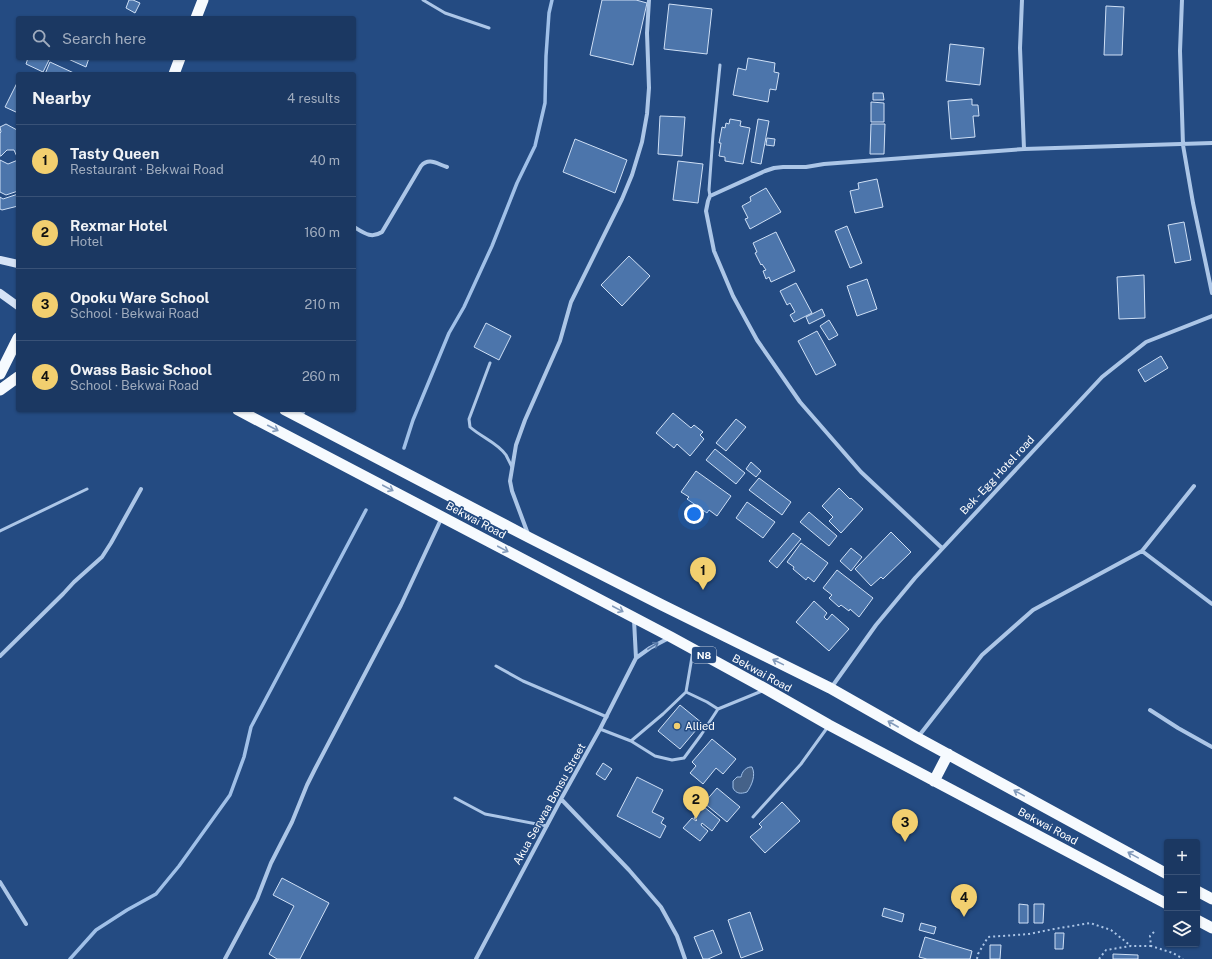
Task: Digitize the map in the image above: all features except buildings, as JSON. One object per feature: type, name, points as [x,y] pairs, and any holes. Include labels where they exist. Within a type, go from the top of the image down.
[{"type":"highway","points":[[197,16],[203,0]]},
{"type":"highway","points":[[175,72],[179,60]]},
{"type":"highway","points":[[0,374],[16,342]]},
{"type":"highway","points":[[2,388],[16,378]]},
{"type":"highway","points":[[2,388],[16,384]]},
{"type":"highway","name":"Bekwai Road","points":[[242,412],[671,637],[829,725],[1164,902]]},
{"type":"highway","name":"Bekwai Road","points":[[302,414],[530,538],[830,688],[918,738],[1164,872]]},
{"type":"highway","points":[[934,780],[948,754]]},
{"type":"highway","points":[[1200,893],[1212,899]]},
{"type":"highway","points":[[1200,922],[1212,928]]},
{"type":"main road","points":[[0,260],[16,264]]},
{"type":"main road","points":[[0,293],[16,305]]},
{"type":"street","points":[[530,538],[512,491],[510,481],[516,445],[525,420],[560,341],[571,302],[622,199],[632,175],[642,142],[647,114],[649,88],[647,33],[649,0]]},
{"type":"street","points":[[1022,0],[1020,48],[1024,149]]},
{"type":"street","points":[[1182,0],[1180,51],[1183,145],[1193,203],[1212,293]]},
{"type":"street","points":[[942,548],[861,472],[800,402],[757,340],[733,296],[714,251],[706,211],[710,196],[765,171],[778,168],[1024,149],[1212,143]]},
{"type":"street","points":[[356,228],[371,236],[382,232],[421,166],[425,162],[430,161],[447,167]]},
{"type":"street","name":"Bek - Egg Hotel road","points":[[830,688],[876,625],[914,578],[1102,377],[1146,342],[1212,316]]},
{"type":"street","points":[[918,738],[982,655],[1033,610],[1142,551],[1194,486]]},
{"type":"street","points":[[0,656],[74,582],[102,557],[140,489]]},
{"type":"street","points":[[225,959],[257,899],[271,863],[292,822],[309,780],[401,605],[442,517]]},
{"type":"street","points":[[1142,551],[1212,604]]},
{"type":"street","points":[[634,618],[636,658]]},
{"type":"street","points":[[636,658],[650,648],[671,637]]},
{"type":"street","name":"Akua Serwaa Bonsu Street","points":[[476,959],[561,799],[607,717],[636,658]]},
{"type":"street","points":[[1150,710],[1212,747]]},
{"type":"street","points":[[561,799],[629,870],[661,907],[677,936],[685,959]]},
{"type":"street","points":[[0,882],[26,924]]},
{"type":"lane","points":[[424,0],[445,13],[489,28]]},
{"type":"lane","points":[[710,196],[709,190],[713,134],[720,66]]},
{"type":"lane","points":[[490,363],[469,419],[470,427],[475,432],[499,447],[506,455],[512,467]]},
{"type":"lane","points":[[0,531],[87,489]]},
{"type":"lane","points":[[631,741],[686,692],[693,650]]},
{"type":"lane","points":[[496,666],[523,681],[607,717]]},
{"type":"lane","points":[[600,729],[631,741],[654,756],[672,760],[684,758],[718,709],[766,689]]},
{"type":"lane","points":[[686,692],[718,709]]},
{"type":"lane","points":[[753,817],[801,764],[829,725]]},
{"type":"lane","points":[[455,798],[485,814],[547,826]]},
{"type":"path","points":[[977,959],[978,954],[988,937],[1029,934],[1054,928],[1090,923],[1111,930],[1131,946]]},
{"type":"path","points":[[1151,946],[1150,936],[1154,932]]},
{"type":"path","points":[[1099,959],[1106,950],[1131,946],[1151,946],[1172,953],[1183,959]]},
{"type":"water","points":[[752,767],[754,773],[753,780],[747,792],[737,792],[733,788],[733,781],[737,777],[741,777],[744,770]]},
{"type":"waterway","points":[[404,448],[413,420],[449,333],[464,307],[492,246],[517,183],[535,146],[545,103],[546,56],[549,13],[552,0]]},
{"type":"waterway","points":[[70,959],[96,930],[127,910],[156,894],[179,866],[230,795],[244,757],[251,727],[366,510]]},
{"type":"place","name":"Tasty Queen","points":[[703,590]]},
{"type":"place","name":"Allied","points":[[677,726]]},
{"type":"place","name":"Rexmar Hotel","points":[[696,819]]},
{"type":"place","name":"Opoku Ware School","points":[[905,842]]},
{"type":"place","name":"Owass Basic School","points":[[964,917]]}]
